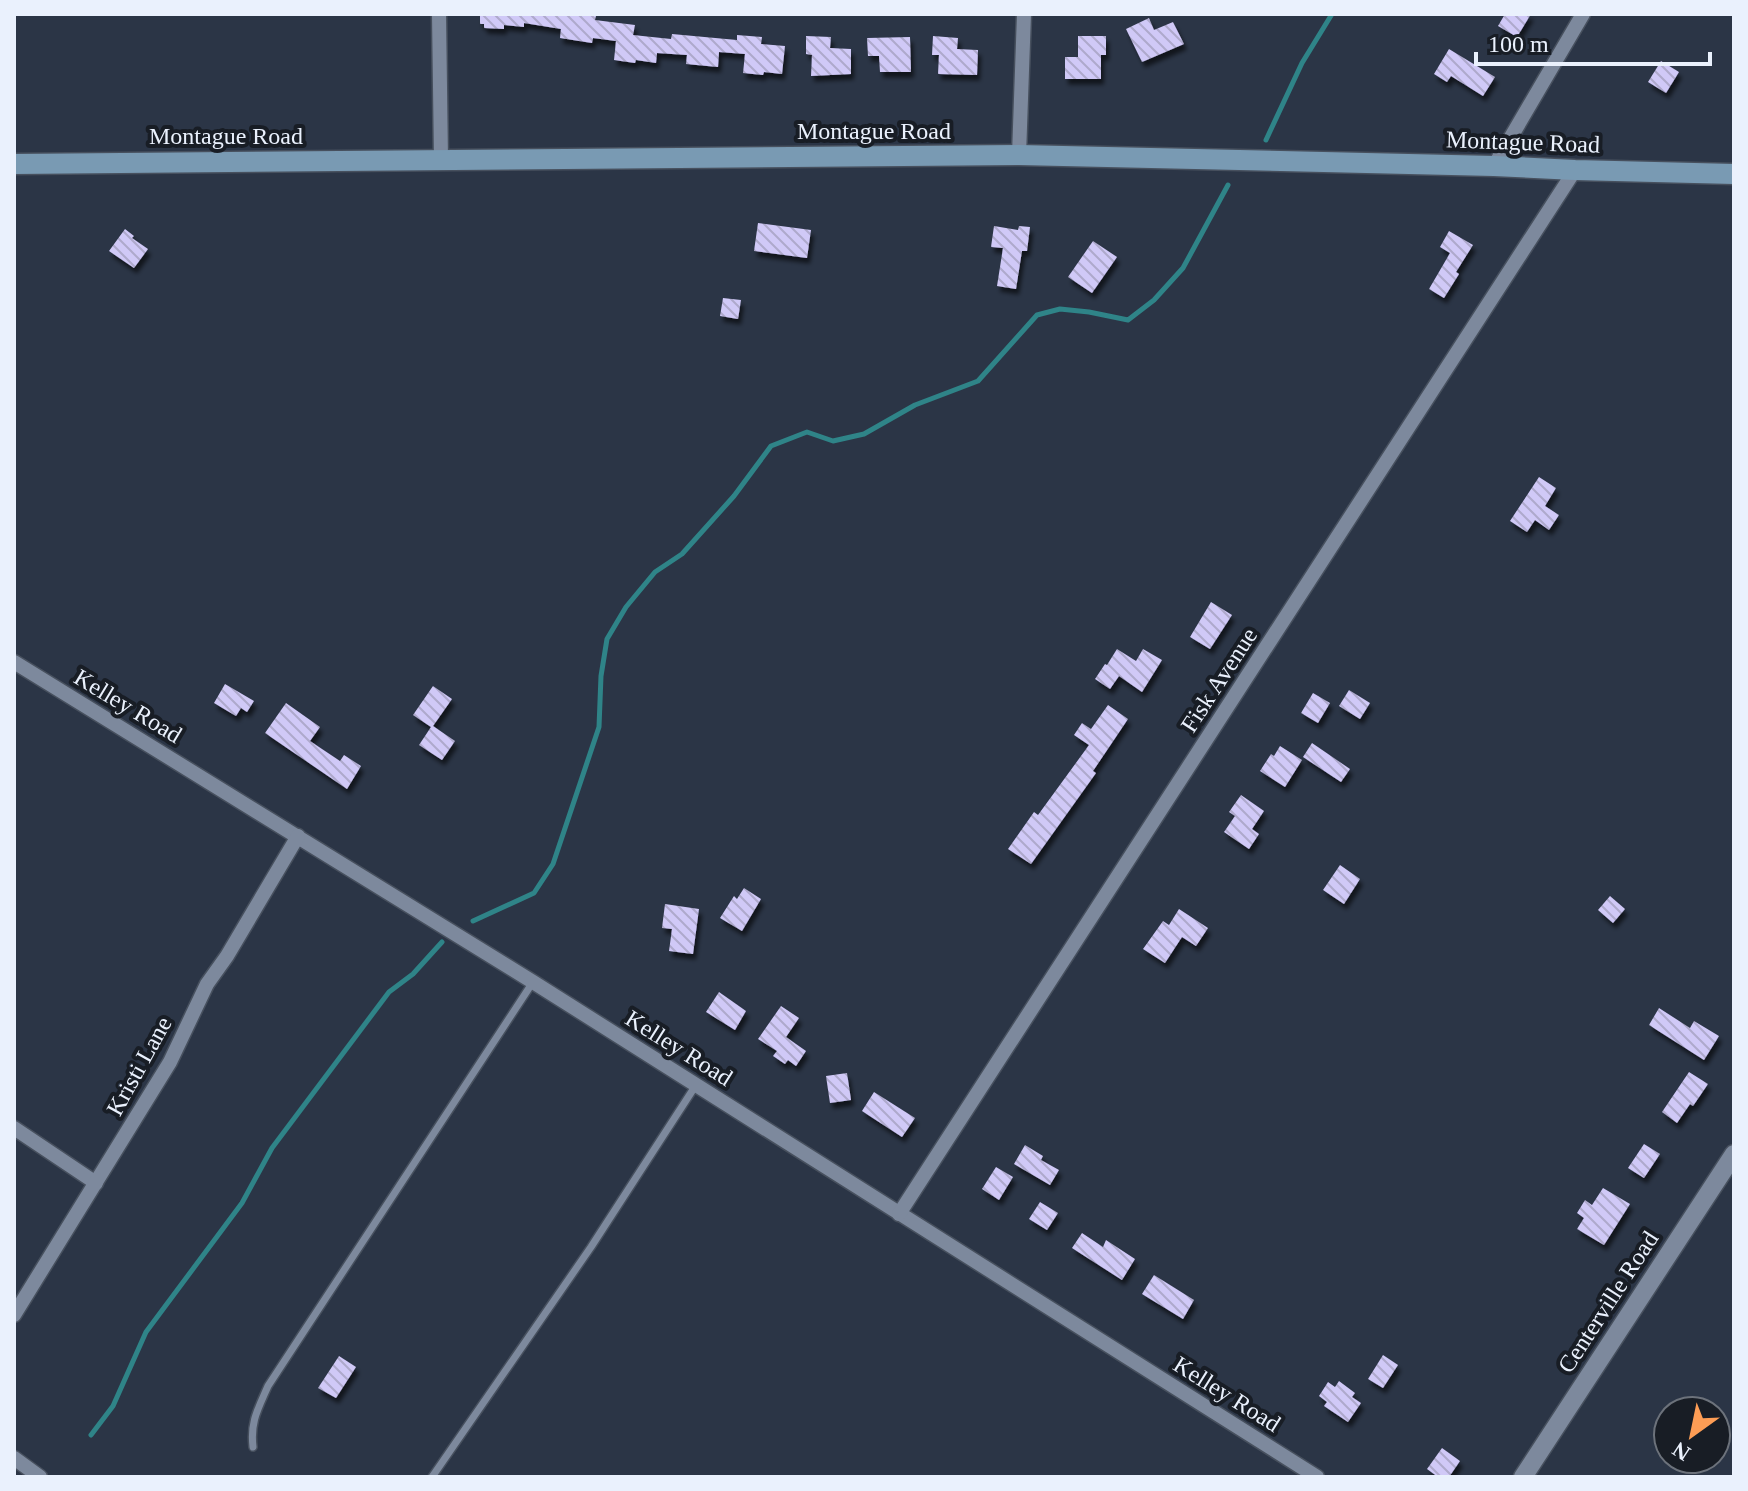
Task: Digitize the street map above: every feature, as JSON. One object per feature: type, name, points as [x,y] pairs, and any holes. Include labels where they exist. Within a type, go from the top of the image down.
[{"type":"main road","name":"Montague Road","points":[[14,164],[1019,155],[1734,174]]},
{"type":"street","points":[[439,14],[441,160]]},
{"type":"street","points":[[1019,155],[1024,14]]},
{"type":"street","points":[[1494,166],[1583,14]]},
{"type":"street","name":"Fisk Avenue","points":[[899,1214],[1575,170]]},
{"type":"street","name":"Kelley Road","points":[[14,662],[533,982],[1317,1477]]},
{"type":"street","name":"Kristi Lane","points":[[14,1315],[170,1062],[207,984],[298,836]]},
{"type":"street","points":[[14,1128],[96,1183]]},
{"type":"street","name":"Centerville Road","points":[[1523,1477],[1734,1154]]},
{"type":"street","points":[[14,1458],[40,1477]]},
{"type":"lane","points":[[253,1447],[251,1432],[254,1416],[268,1386],[533,982]]},
{"type":"lane","points":[[432,1477],[591,1247],[696,1085]]},
{"type":"building","points":[[480,14],[582,14],[596,16],[595,20],[635,25],[633,35],[671,39],[672,34],[737,40],[737,35],[762,37],[761,44],[785,46],[782,74],[743,73],[745,54],[719,52],[718,67],[686,64],[687,55],[657,53],[656,63],[614,60],[616,41],[593,38],[592,43],[560,38],[561,29],[524,23],[524,27],[504,25],[504,29],[484,28],[484,24],[480,24]]},
{"type":"building","points":[[1505,14],[1531,14],[1517,37],[1498,26]]},
{"type":"building","points":[[1149,18],[1154,30],[1173,22],[1184,44],[1142,62],[1126,29]]},
{"type":"building","points":[[806,36],[831,37],[830,48],[851,49],[851,74],[811,76],[812,55],[806,54]]},
{"type":"building","points":[[933,36],[958,38],[957,49],[978,50],[977,75],[938,74],[939,55],[932,55]]},
{"type":"building","points":[[1078,36],[1106,36],[1106,55],[1101,55],[1101,79],[1065,79],[1065,57],[1078,57]]},
{"type":"building","points":[[910,37],[911,72],[880,72],[879,56],[868,56],[867,38]]},
{"type":"building","points":[[1449,49],[1495,77],[1483,96],[1451,76],[1447,82],[1434,74]]},
{"type":"building","points":[[1661,61],[1679,72],[1666,93],[1648,82]]},
{"type":"building","points":[[758,223],[811,230],[807,258],[754,251]]},
{"type":"building","points":[[994,226],[1018,230],[1019,226],[1030,227],[1027,251],[1022,251],[1016,289],[997,286],[1003,248],[991,247]]},
{"type":"building","points":[[125,229],[148,249],[134,268],[109,251]]},
{"type":"building","points":[[1449,231],[1473,245],[1444,298],[1429,289],[1450,253],[1440,247]]},
{"type":"building","points":[[1093,241],[1117,257],[1092,293],[1068,277]]},
{"type":"building","points":[[723,298],[741,300],[738,319],[720,316]]},
{"type":"building","points":[[1539,477],[1556,488],[1545,506],[1559,515],[1549,530],[1535,520],[1527,532],[1510,521]]},
{"type":"building","points":[[1211,602],[1232,615],[1210,649],[1190,637]]},
{"type":"building","points":[[1117,649],[1136,661],[1143,649],[1162,660],[1142,692],[1119,676],[1110,689],[1095,679]]},
{"type":"building","points":[[225,684],[254,701],[247,712],[241,708],[236,716],[214,703]]},
{"type":"building","points":[[433,686],[452,699],[433,726],[455,741],[442,760],[419,745],[431,727],[413,715]]},
{"type":"building","points":[[1349,690],[1370,703],[1360,719],[1339,706]]},
{"type":"building","points":[[1313,693],[1330,703],[1318,723],[1301,713]]},
{"type":"building","points":[[286,703],[320,727],[310,741],[340,761],[344,755],[361,766],[347,789],[265,733]]},
{"type":"building","points":[[1108,705],[1128,719],[1093,771],[1096,773],[1031,864],[1008,849],[1034,812],[1038,815],[1089,745],[1074,735],[1082,723],[1091,729]]},
{"type":"building","points":[[1312,743],[1350,769],[1341,782],[1303,757]]},
{"type":"building","points":[[1280,746],[1302,760],[1285,787],[1260,771]]},
{"type":"building","points":[[1241,795],[1264,811],[1252,829],[1259,834],[1249,849],[1224,832],[1235,816],[1229,812]]},
{"type":"building","points":[[1340,865],[1360,879],[1344,904],[1323,890]]},
{"type":"building","points":[[744,888],[761,899],[742,931],[720,918],[734,896],[737,899]]},
{"type":"building","points":[[1610,896],[1625,909],[1613,923],[1598,910]]},
{"type":"building","points":[[665,904],[699,909],[693,954],[669,951],[672,929],[662,928]]},
{"type":"building","points":[[1179,909],[1208,928],[1196,946],[1182,937],[1165,963],[1143,949],[1163,921],[1169,925]]},
{"type":"building","points":[[719,992],[746,1011],[735,1030],[706,1012]]},
{"type":"building","points":[[781,1006],[799,1018],[786,1037],[806,1051],[796,1066],[788,1060],[785,1064],[773,1056],[777,1051],[758,1039]]},
{"type":"building","points":[[1659,1008],[1690,1028],[1694,1021],[1719,1036],[1704,1060],[1649,1025]]},
{"type":"building","points":[[1689,1072],[1708,1084],[1677,1123],[1662,1112]]},
{"type":"building","points":[[847,1073],[851,1100],[830,1103],[826,1076]]},
{"type":"building","points":[[874,1092],[915,1118],[902,1137],[862,1111]]},
{"type":"building","points":[[1644,1144],[1660,1154],[1644,1178],[1628,1168]]},
{"type":"building","points":[[1025,1145],[1043,1156],[1041,1160],[1059,1170],[1050,1185],[1014,1164]]},
{"type":"building","points":[[996,1167],[1013,1177],[999,1200],[982,1189]]},
{"type":"building","points":[[1603,1188],[1630,1204],[1604,1245],[1577,1229],[1584,1218],[1577,1213],[1585,1200],[1592,1205]]},
{"type":"building","points":[[1040,1202],[1058,1213],[1047,1230],[1029,1219]]},
{"type":"building","points":[[1082,1233],[1103,1247],[1106,1240],[1135,1259],[1122,1280],[1072,1248]]},
{"type":"building","points":[[1154,1275],[1194,1300],[1183,1319],[1142,1294]]},
{"type":"building","points":[[1383,1355],[1398,1365],[1383,1388],[1368,1379]]},
{"type":"building","points":[[339,1356],[356,1367],[336,1398],[318,1388]]},
{"type":"building","points":[[1339,1381],[1355,1393],[1352,1397],[1361,1403],[1348,1422],[1324,1406],[1327,1402],[1319,1396],[1328,1382],[1335,1387]]},
{"type":"building","points":[[1442,1448],[1460,1461],[1449,1477],[1438,1477],[1427,1469]]},
{"type":"waterway","points":[[1266,140],[1302,63],[1332,14]]},
{"type":"waterway","points":[[473,921],[534,893],[553,864],[599,727],[601,676],[607,639],[626,607],[655,572],[682,554],[734,496],[771,446],[807,432],[833,441],[864,434],[915,405],[978,381],[1037,315],[1060,309],[1128,320],[1154,300],[1183,268],[1228,185]]},
{"type":"waterway","points":[[91,1435],[113,1406],[146,1332],[242,1203],[272,1148],[389,992],[413,974],[442,942]]}]
